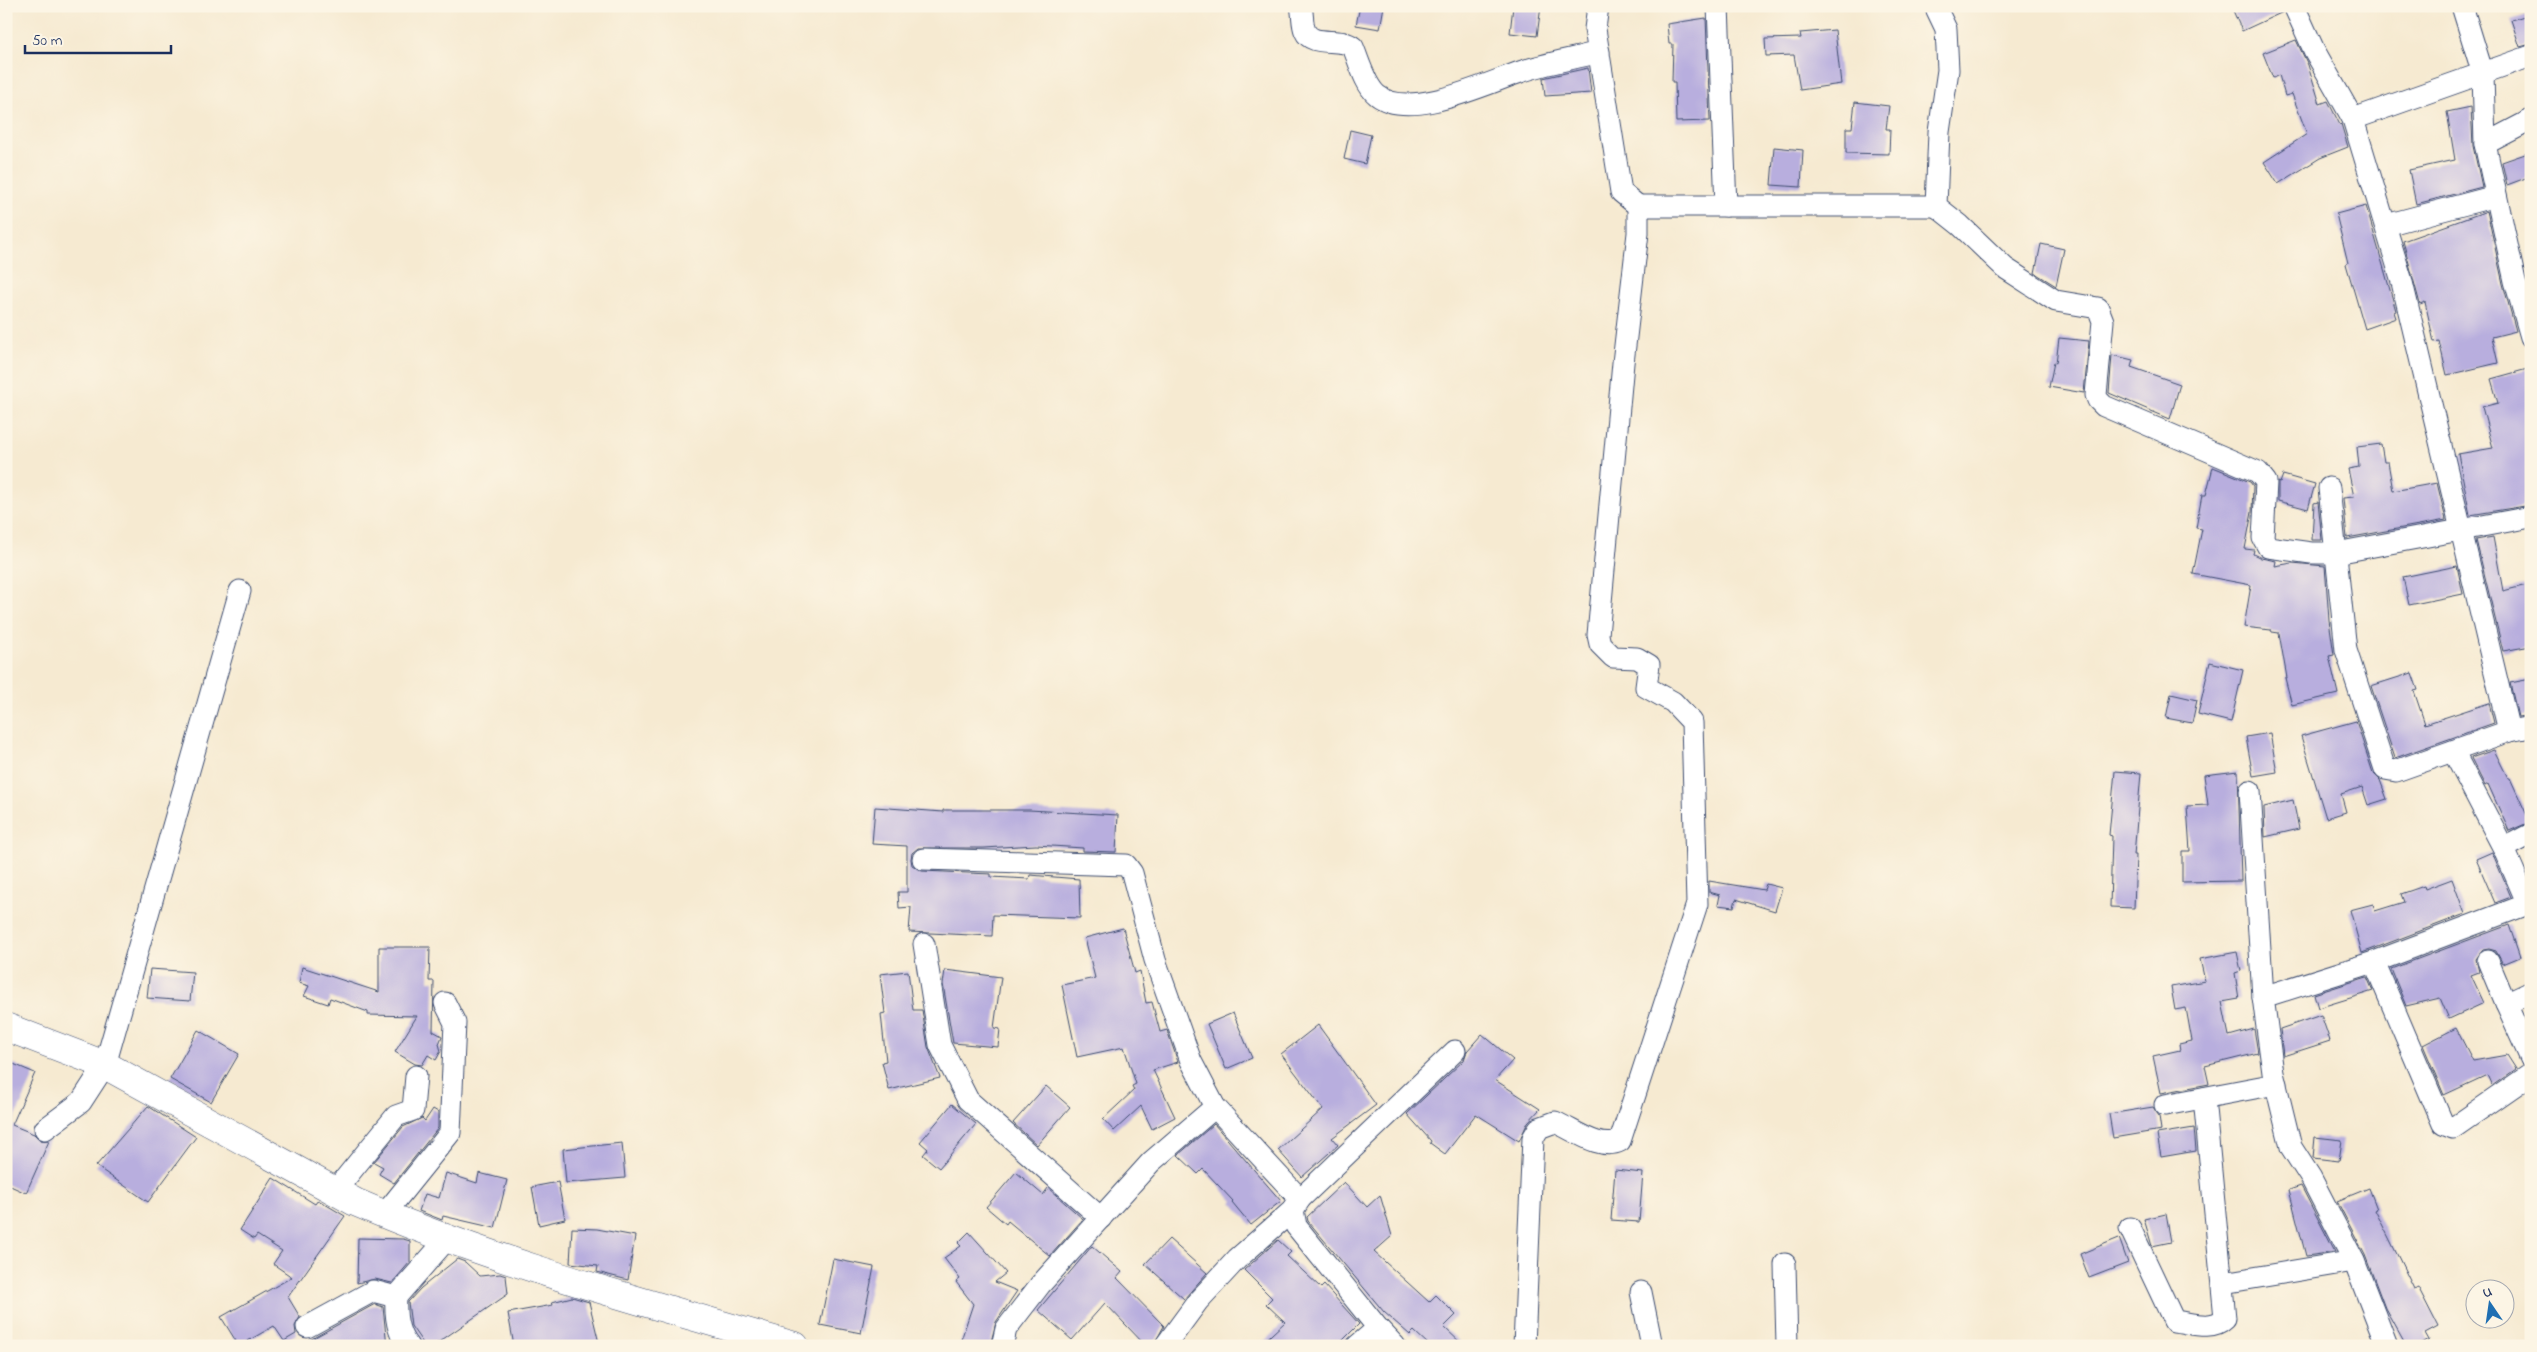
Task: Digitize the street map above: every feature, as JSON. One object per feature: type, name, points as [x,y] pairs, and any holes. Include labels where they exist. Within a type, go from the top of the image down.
[{"type":"street","points":[[1301,6],[1305,30],[1309,36],[1324,41],[1347,42],[1352,47],[1373,91],[1385,100],[1399,103],[1440,100],[1522,71],[1599,52]]},
{"type":"street","points":[[1598,6],[1595,29],[1621,192],[1638,206],[1936,206],[1960,225],[2005,268],[2048,296],[2056,301],[2098,308],[2103,321],[2096,395],[2104,406],[2258,472],[2266,482],[2263,538],[2268,547],[2311,553],[2336,553],[2531,517]]},
{"type":"street","points":[[1718,6],[1726,206]]},
{"type":"street","points":[[1935,6],[1946,29],[1948,63],[1939,132],[1936,206]]},
{"type":"street","points":[[2294,6],[2314,50],[2353,120],[2386,225],[2424,372],[2430,405],[2509,731]]},
{"type":"street","points":[[2462,6],[2483,74],[2485,144],[2515,280],[2531,337]]},
{"type":"street","points":[[2353,120],[2531,56]]},
{"type":"street","points":[[2485,144],[2531,120]]},
{"type":"street","points":[[2386,225],[2496,196]]},
{"type":"street","points":[[1524,1346],[1533,1138],[1539,1128],[1545,1124],[1555,1122],[1600,1144],[1611,1145],[1620,1141],[1697,904],[1692,722],[1673,702],[1646,687],[1649,665],[1637,658],[1613,657],[1600,644],[1598,635],[1623,362],[1638,233],[1638,206]]},
{"type":"street","points":[[2329,488],[2346,650],[2382,765],[2388,771],[2396,771],[2509,731],[2531,726]]},
{"type":"street","points":[[45,1129],[81,1102],[105,1065],[240,591]]},
{"type":"street","points":[[2263,997],[2374,962],[2520,907],[2525,902],[2524,895],[2505,851],[2453,750]]},
{"type":"street","points":[[2250,792],[2263,997],[2276,1084],[2291,1146],[2311,1178],[2354,1261],[2388,1346]]},
{"type":"street","points":[[2505,851],[2510,845],[2531,834]]},
{"type":"street","points":[[923,859],[1126,864],[1132,873],[1155,960],[1191,1061],[1215,1107],[1297,1204],[1296,1226],[1378,1328],[1395,1346]]},
{"type":"street","points":[[924,944],[940,1045],[968,1100],[1101,1218]]},
{"type":"street","points":[[2488,961],[2531,1059]]},
{"type":"street","points":[[2374,962],[2442,1124],[2452,1128],[2531,1074]]},
{"type":"street","points":[[2506,1004],[2531,992]]},
{"type":"street","points":[[384,1215],[450,1133],[455,1023],[445,1003]]},
{"type":"street","points":[[6,1027],[105,1065],[335,1191],[384,1215],[447,1239],[589,1287],[795,1346]]},
{"type":"street","points":[[1165,1346],[1198,1301],[1237,1259],[1455,1052]]},
{"type":"street","points":[[335,1191],[396,1116],[413,1110],[416,1076]]},
{"type":"street","points":[[2165,1105],[2276,1084]]},
{"type":"street","points":[[2130,1228],[2174,1321],[2212,1326],[2219,1324],[2225,1318],[2224,1283],[2204,1098]]},
{"type":"street","points":[[1002,1346],[1006,1329],[1040,1285],[1151,1162],[1215,1107]]},
{"type":"street","points":[[408,1346],[402,1339],[395,1312],[396,1297],[447,1239]]},
{"type":"street","points":[[2224,1283],[2354,1261]]},
{"type":"street","points":[[1784,1264],[1787,1346]]},
{"type":"street","points":[[307,1327],[372,1292],[396,1297]]},
{"type":"street","points":[[1641,1292],[1652,1346]]},
{"type":"street","points":[[1357,1346],[1378,1328]]},
{"type":"building","points":[[1360,6],[1384,6],[1380,29],[1356,25]]},
{"type":"building","points":[[1513,6],[1541,6],[1537,36],[1510,33]]},
{"type":"building","points":[[2231,6],[2282,6],[2283,12],[2242,31]]},
{"type":"building","points":[[2531,14],[2531,44],[2520,47],[2511,20]]},
{"type":"building","points":[[1706,18],[1710,121],[1676,122],[1675,82],[1672,82],[1673,44],[1669,44],[1667,24]]},
{"type":"building","points":[[1835,30],[1841,84],[1800,90],[1794,55],[1766,56],[1765,39],[1801,38],[1800,33]]},
{"type":"building","points":[[2296,40],[2308,65],[2320,104],[2328,101],[2341,124],[2348,147],[2320,158],[2278,184],[2264,162],[2307,134],[2292,94],[2285,96],[2279,75],[2273,78],[2263,53]]},
{"type":"building","points":[[1588,68],[1591,93],[1545,96],[1543,78]]},
{"type":"building","points":[[1855,102],[1889,106],[1886,129],[1890,129],[1889,154],[1846,153],[1846,128],[1852,128]]},
{"type":"building","points":[[2471,107],[2473,146],[2482,187],[2416,204],[2409,170],[2455,160],[2447,112]]},
{"type":"building","points":[[1350,130],[1371,135],[1365,164],[1344,159]]},
{"type":"building","points":[[1774,147],[1803,150],[1801,187],[1771,185]]},
{"type":"building","points":[[2531,152],[2531,176],[2507,185],[2502,162]]},
{"type":"building","points":[[2366,206],[2396,311],[2394,312],[2396,318],[2365,329],[2346,264],[2348,263],[2336,214]]},
{"type":"building","points":[[2487,211],[2503,284],[2516,331],[2492,337],[2498,363],[2447,375],[2439,341],[2434,342],[2425,302],[2420,304],[2403,241]]},
{"type":"building","points":[[2041,244],[2064,249],[2056,286],[2035,273]]},
{"type":"building","points":[[2059,338],[2089,341],[2084,393],[2049,387],[2054,362],[2056,363]]},
{"type":"building","points":[[2112,355],[2133,360],[2131,367],[2180,384],[2170,419],[2109,393]]},
{"type":"building","points":[[2531,368],[2531,505],[2470,515],[2458,454],[2493,448],[2482,407],[2498,403],[2491,379]]},
{"type":"building","points":[[2381,444],[2384,462],[2388,462],[2393,491],[2437,483],[2446,520],[2347,538],[2343,498],[2354,497],[2348,469],[2359,467],[2357,447]]},
{"type":"building","points":[[2213,467],[2250,482],[2253,486],[2252,512],[2245,549],[2254,550],[2253,554],[2261,558],[2276,561],[2275,566],[2292,563],[2325,566],[2334,655],[2329,656],[2338,694],[2292,705],[2285,678],[2287,678],[2279,633],[2272,632],[2271,630],[2244,627],[2251,585],[2193,574],[2202,529],[2196,528],[2202,495],[2206,495]]},
{"type":"building","points":[[2283,475],[2315,484],[2308,509],[2278,501],[2278,482],[2280,483]]},
{"type":"building","points":[[2318,502],[2322,540],[2312,540],[2314,503]]},
{"type":"building","points":[[2493,537],[2503,591],[2527,585],[2531,601],[2531,646],[2503,651],[2476,540]]},
{"type":"building","points":[[2457,566],[2463,594],[2409,605],[2403,577]]},
{"type":"building","points":[[2210,662],[2243,670],[2231,722],[2198,714]]},
{"type":"building","points":[[2412,673],[2418,690],[2414,691],[2425,724],[2489,703],[2494,723],[2395,758],[2371,686]]},
{"type":"building","points":[[2531,679],[2531,715],[2518,717],[2510,683]]},
{"type":"building","points":[[2171,694],[2197,700],[2192,723],[2166,718]]},
{"type":"building","points":[[2356,721],[2373,773],[2380,780],[2387,799],[2368,805],[2362,787],[2341,794],[2346,812],[2326,818],[2301,736]]},
{"type":"building","points":[[2270,733],[2277,772],[2253,776],[2246,737]]},
{"type":"building","points":[[2494,750],[2508,778],[2510,778],[2530,822],[2509,831],[2488,784],[2485,786],[2471,758]]},
{"type":"building","points":[[2115,771],[2141,773],[2134,855],[2136,855],[2134,908],[2110,907],[2112,836],[2109,835]]},
{"type":"building","points":[[2238,771],[2241,881],[2182,882],[2182,851],[2190,851],[2187,806],[2208,805],[2204,775]]},
{"type":"building","points":[[2293,800],[2299,829],[2265,837],[2264,807]]},
{"type":"building","points":[[875,807],[943,812],[943,810],[1029,810],[1118,815],[1116,852],[1083,851],[1083,848],[1036,845],[984,848],[918,848],[912,853],[912,865],[922,871],[991,874],[991,877],[1029,879],[1030,875],[1079,879],[1080,918],[993,915],[992,936],[909,932],[911,907],[899,908],[898,892],[907,892],[907,846],[872,844]]},
{"type":"building","points":[[2492,852],[2511,897],[2495,903],[2476,859]]},
{"type":"building","points":[[2452,879],[2465,914],[2362,953],[2350,910],[2373,904],[2375,911],[2404,902],[2401,894],[2424,886],[2425,889]]},
{"type":"building","points":[[1709,881],[1764,890],[1766,884],[1782,888],[1775,911],[1736,899],[1734,907],[1718,905],[1720,895],[1709,892]]},
{"type":"building","points":[[2509,925],[2520,957],[2503,964],[2496,951],[2489,949],[2483,950],[2476,959],[2479,972],[2471,975],[2484,1003],[2449,1019],[2440,998],[2406,1006],[2391,969]]},
{"type":"building","points":[[1123,928],[1135,973],[1140,971],[1146,1003],[1152,1002],[1160,1032],[1167,1030],[1178,1062],[1153,1070],[1175,1117],[1152,1129],[1141,1106],[1114,1131],[1103,1119],[1134,1090],[1132,1086],[1136,1084],[1124,1047],[1077,1057],[1062,985],[1095,978],[1085,938]]},
{"type":"building","points":[[379,947],[430,947],[429,981],[434,981],[433,1031],[442,1036],[439,1044],[441,1051],[436,1060],[428,1055],[422,1065],[415,1064],[395,1052],[417,1016],[368,1015],[368,1012],[330,998],[328,1004],[304,996],[309,986],[299,983],[302,967],[379,992]]},
{"type":"building","points":[[2237,952],[2241,971],[2235,973],[2239,999],[2222,1002],[2229,1036],[2254,1029],[2258,1053],[2205,1066],[2209,1084],[2161,1093],[2153,1056],[2180,1050],[2179,1044],[2192,1041],[2186,1008],[2175,1010],[2171,987],[2205,981],[2200,959]]},
{"type":"building","points":[[150,969],[193,972],[190,1001],[147,998]]},
{"type":"building","points":[[945,970],[1001,977],[994,1028],[1000,1029],[998,1047],[953,1043],[943,984]]},
{"type":"building","points":[[908,971],[913,1010],[922,1010],[928,1047],[940,1078],[889,1090],[882,1062],[886,1061],[881,1014],[885,1013],[880,974]]},
{"type":"building","points":[[2367,977],[2373,991],[2318,1008],[2314,994]]},
{"type":"building","points":[[1233,1013],[1252,1058],[1226,1069],[1207,1024]]},
{"type":"building","points":[[2321,1015],[2330,1041],[2283,1056],[2280,1029]]},
{"type":"building","points":[[1318,1025],[1376,1105],[1332,1138],[1338,1145],[1302,1177],[1278,1150],[1323,1109],[1281,1054]]},
{"type":"building","points":[[2456,1028],[2473,1061],[2507,1055],[2516,1069],[2492,1086],[2487,1075],[2444,1095],[2423,1045]]},
{"type":"building","points":[[198,1030],[239,1054],[211,1102],[170,1079]]},
{"type":"building","points":[[1482,1034],[1513,1060],[1495,1080],[1540,1109],[1528,1122],[1519,1141],[1476,1114],[1445,1154],[1430,1143],[1431,1141],[1407,1114],[1464,1060],[1467,1051]]},
{"type":"building","points":[[11,1063],[35,1073],[12,1125],[34,1134],[40,1140],[49,1141],[26,1193],[6,1184],[6,1073]]},
{"type":"building","points":[[1046,1086],[1070,1107],[1037,1145],[1013,1123]]},
{"type":"building","points":[[952,1104],[976,1124],[939,1168],[923,1155],[928,1149],[920,1142]]},
{"type":"building","points":[[148,1106],[196,1137],[148,1202],[96,1166]]},
{"type":"building","points":[[2153,1107],[2159,1116],[2161,1130],[2113,1138],[2109,1114]]},
{"type":"building","points":[[433,1109],[438,1112],[438,1128],[394,1183],[379,1174],[383,1167],[374,1162],[403,1127],[422,1118],[425,1121]]},
{"type":"building","points":[[1214,1124],[1281,1201],[1251,1225],[1233,1201],[1203,1169],[1198,1174],[1178,1155]]},
{"type":"building","points":[[2194,1128],[2196,1151],[2161,1157],[2157,1134]]},
{"type":"building","points":[[2315,1137],[2342,1140],[2339,1161],[2313,1158]]},
{"type":"building","points":[[622,1143],[625,1178],[566,1183],[563,1149]]},
{"type":"building","points":[[1615,1170],[1643,1173],[1639,1222],[1611,1220]]},
{"type":"building","points":[[1016,1172],[1043,1195],[1048,1188],[1083,1219],[1050,1256],[1008,1221],[1006,1224],[986,1207]]},
{"type":"building","points":[[446,1173],[477,1183],[479,1173],[507,1180],[495,1228],[443,1216],[442,1220],[419,1211],[425,1194],[439,1198]]},
{"type":"building","points":[[273,1178],[315,1204],[318,1200],[345,1216],[288,1297],[300,1317],[295,1326],[296,1334],[284,1341],[274,1326],[239,1346],[221,1317],[292,1277],[273,1264],[282,1251],[257,1235],[254,1239],[240,1230]]},
{"type":"building","points":[[558,1182],[565,1219],[539,1225],[532,1187]]},
{"type":"building","points":[[1344,1182],[1367,1207],[1380,1195],[1392,1236],[1374,1252],[1429,1302],[1436,1295],[1456,1315],[1444,1327],[1464,1346],[1430,1346],[1414,1331],[1410,1335],[1384,1312],[1308,1221],[1307,1217]]},
{"type":"building","points":[[2301,1186],[2335,1252],[2306,1256],[2289,1190]]},
{"type":"building","points":[[2369,1188],[2377,1209],[2375,1210],[2414,1289],[2418,1287],[2438,1326],[2425,1333],[2429,1340],[2419,1346],[2406,1346],[2385,1308],[2365,1255],[2337,1201]]},
{"type":"building","points":[[2166,1214],[2171,1242],[2152,1246],[2144,1219]]},
{"type":"building","points":[[572,1228],[597,1229],[635,1236],[628,1280],[597,1272],[598,1266],[570,1263]]},
{"type":"building","points":[[969,1232],[1006,1273],[995,1282],[1017,1291],[996,1322],[990,1346],[959,1346],[973,1304],[956,1282],[960,1279],[944,1258],[961,1246],[958,1243]]},
{"type":"building","points":[[358,1238],[403,1239],[410,1241],[410,1262],[392,1283],[375,1279],[357,1283]]},
{"type":"building","points":[[2119,1238],[2128,1263],[2089,1278],[2080,1254]]},
{"type":"building","points":[[1169,1239],[1207,1273],[1184,1299],[1145,1264]]},
{"type":"building","points":[[1278,1240],[1291,1252],[1287,1256],[1321,1288],[1324,1285],[1359,1324],[1337,1346],[1259,1346],[1285,1322],[1266,1304],[1272,1298],[1244,1270]]},
{"type":"building","points":[[1092,1246],[1122,1272],[1117,1278],[1164,1326],[1153,1346],[1146,1346],[1105,1303],[1072,1340],[1038,1310]]},
{"type":"building","points":[[457,1259],[465,1262],[480,1276],[500,1274],[506,1276],[508,1294],[433,1346],[425,1346],[411,1326],[408,1302],[421,1288]]},
{"type":"building","points":[[833,1259],[874,1267],[861,1333],[820,1325]]},
{"type":"building","points":[[572,1297],[589,1302],[599,1343],[589,1346],[514,1346],[508,1313],[553,1305],[552,1302]]},
{"type":"building","points":[[375,1304],[383,1307],[387,1346],[299,1346]]}]
